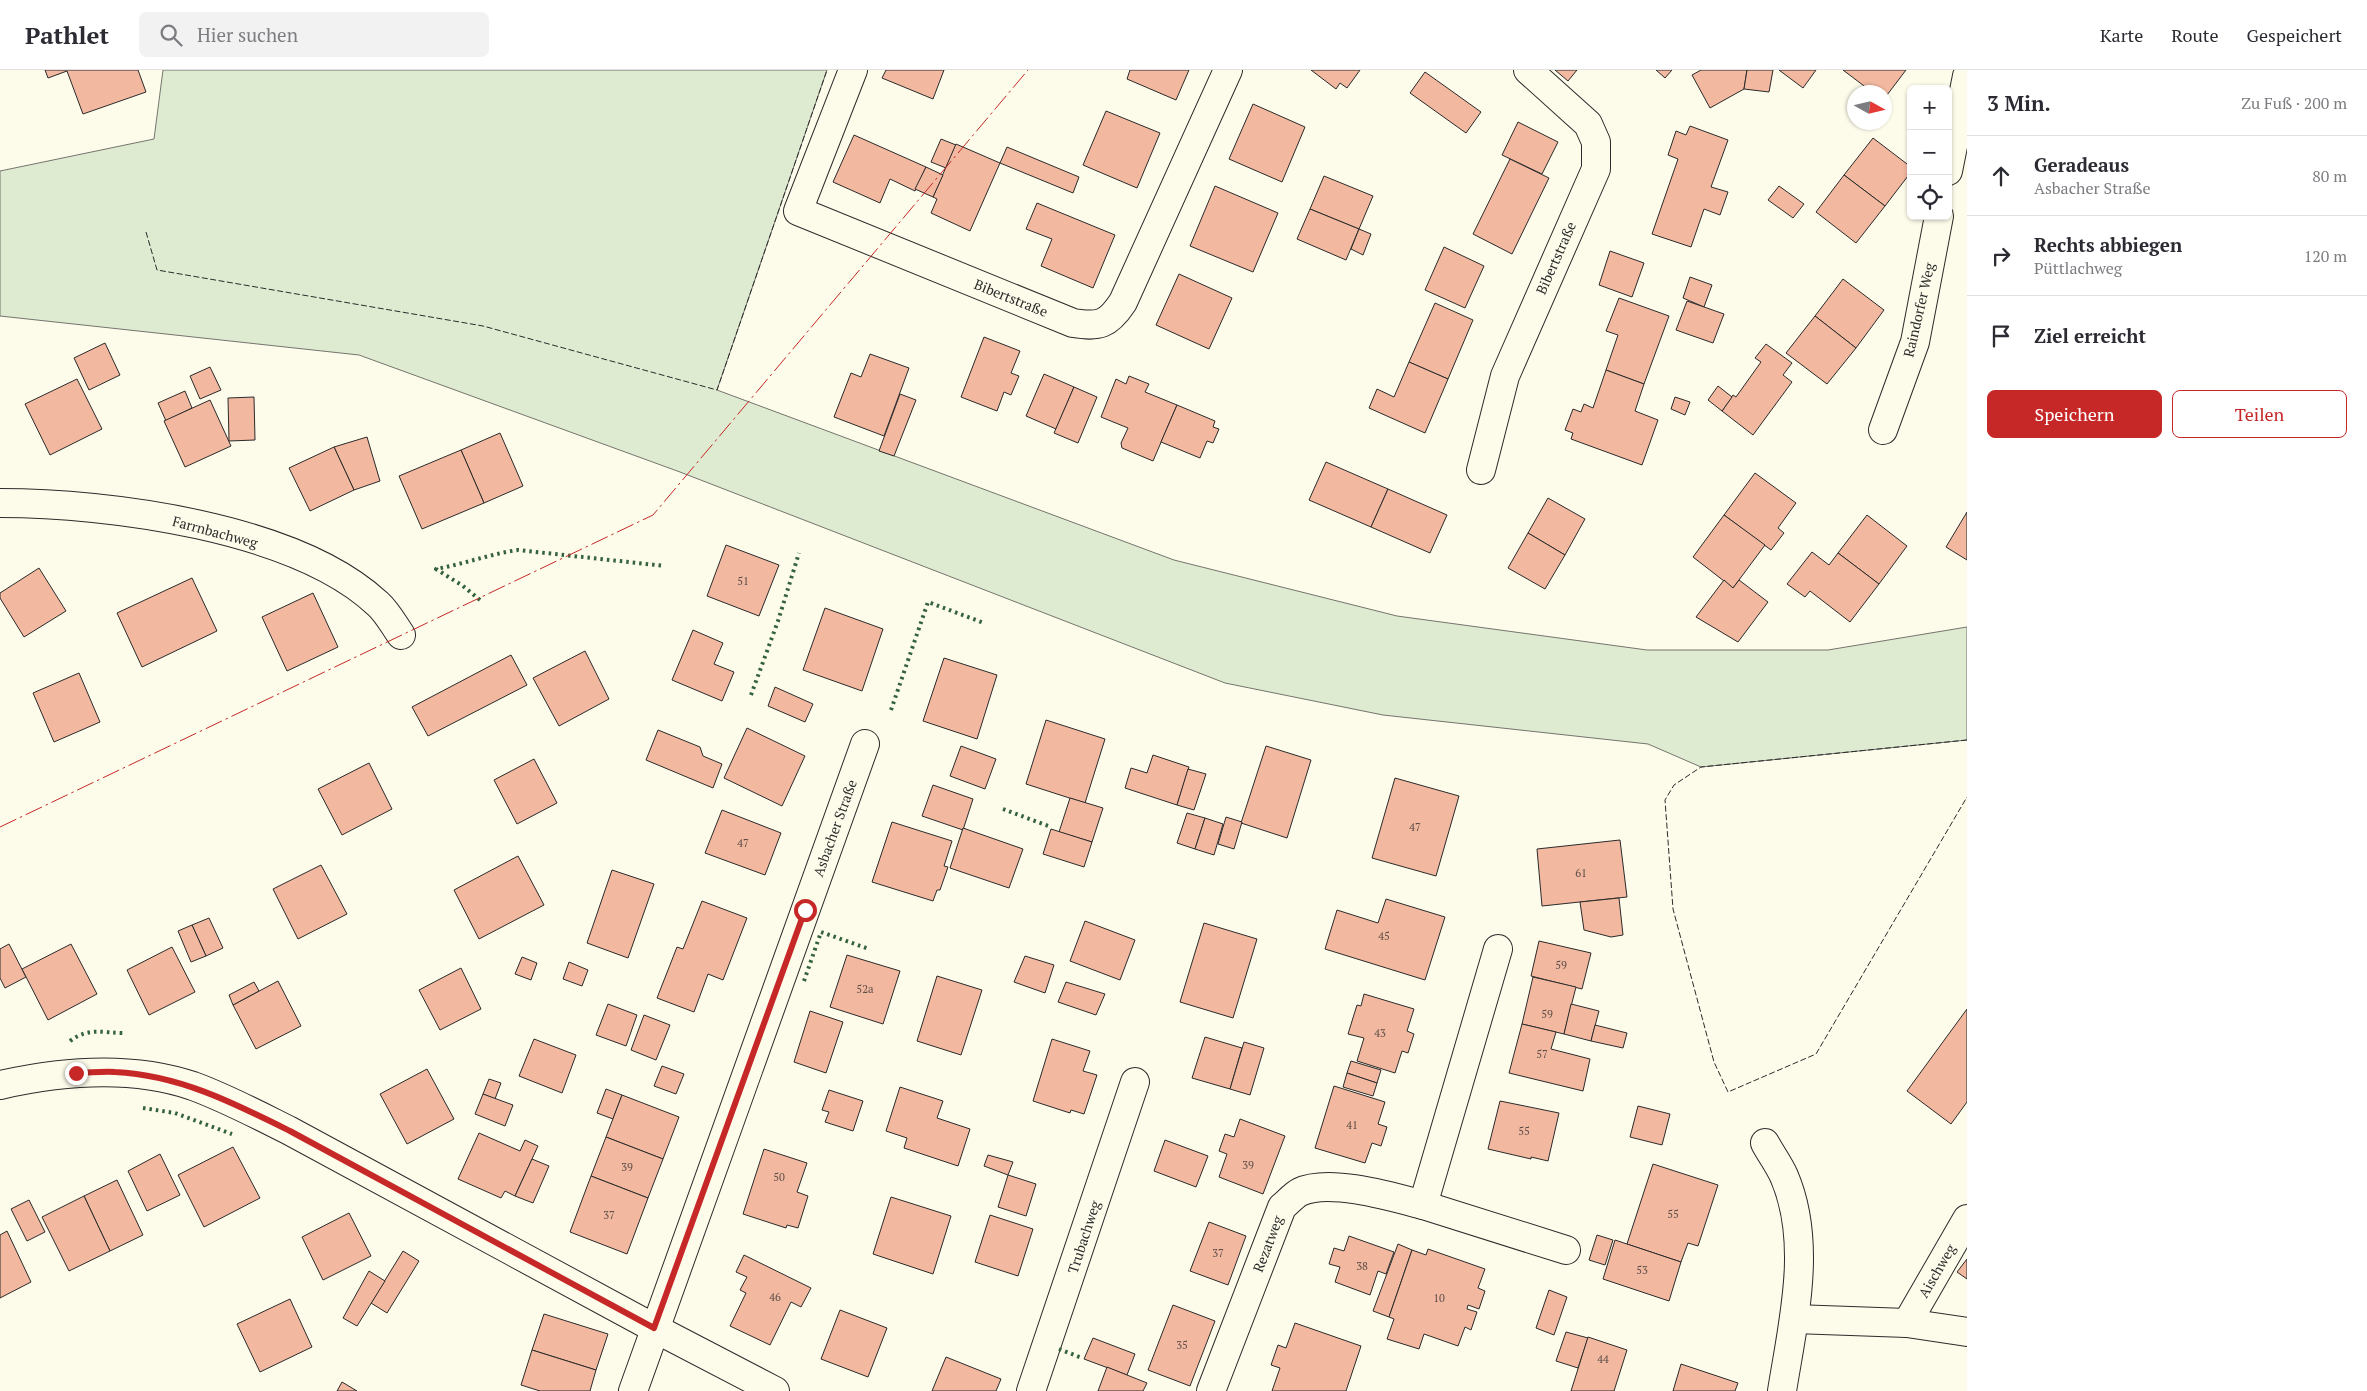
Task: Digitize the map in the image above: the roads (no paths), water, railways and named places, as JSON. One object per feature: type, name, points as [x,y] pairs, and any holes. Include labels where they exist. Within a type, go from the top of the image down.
[{"type":"street","name":"Bibertstraße","points":[[853,70],[798,212],[1073,323],[1090,325],[1103,324],[1115,315],[1123,302],[1228,70]]},
{"type":"street","name":"Bibertstraße","points":[[1481,470],[1505,376],[1596,169],[1596,142],[1588,124],[1528,70]]},
{"type":"street","points":[[1952,151],[1967,76]]},
{"type":"street","name":"Raindorfer Weg","points":[[1883,430],[1915,342],[1938,220]]},
{"type":"street","name":"Farrnbachweg","points":[[0,503],[96,507],[197,525],[251,540],[304,558],[345,580],[379,605],[401,634]]},
{"type":"street","name":"Asbacher Straße","points":[[633,1391],[865,744]]},
{"type":"street","points":[[1423,1205],[1498,949]]},
{"type":"street","points":[[0,1085],[34,1077],[114,1072],[150,1076],[191,1086],[233,1102],[775,1391]]},
{"type":"street","name":"Trubachweg","points":[[1031,1391],[1135,1082]]},
{"type":"street","points":[[1765,1143],[1784,1176],[1795,1211],[1800,1259],[1794,1319],[1782,1391]]},
{"type":"street","name":"Rezatweg","points":[[1212,1391],[1282,1207],[1299,1192],[1321,1187],[1355,1189],[1384,1194],[1566,1250]]},
{"type":"street","name":"Aischweg","points":[[1906,1323],[1967,1218]]},
{"type":"street","points":[[1794,1319],[1906,1323],[1967,1332]]}]
